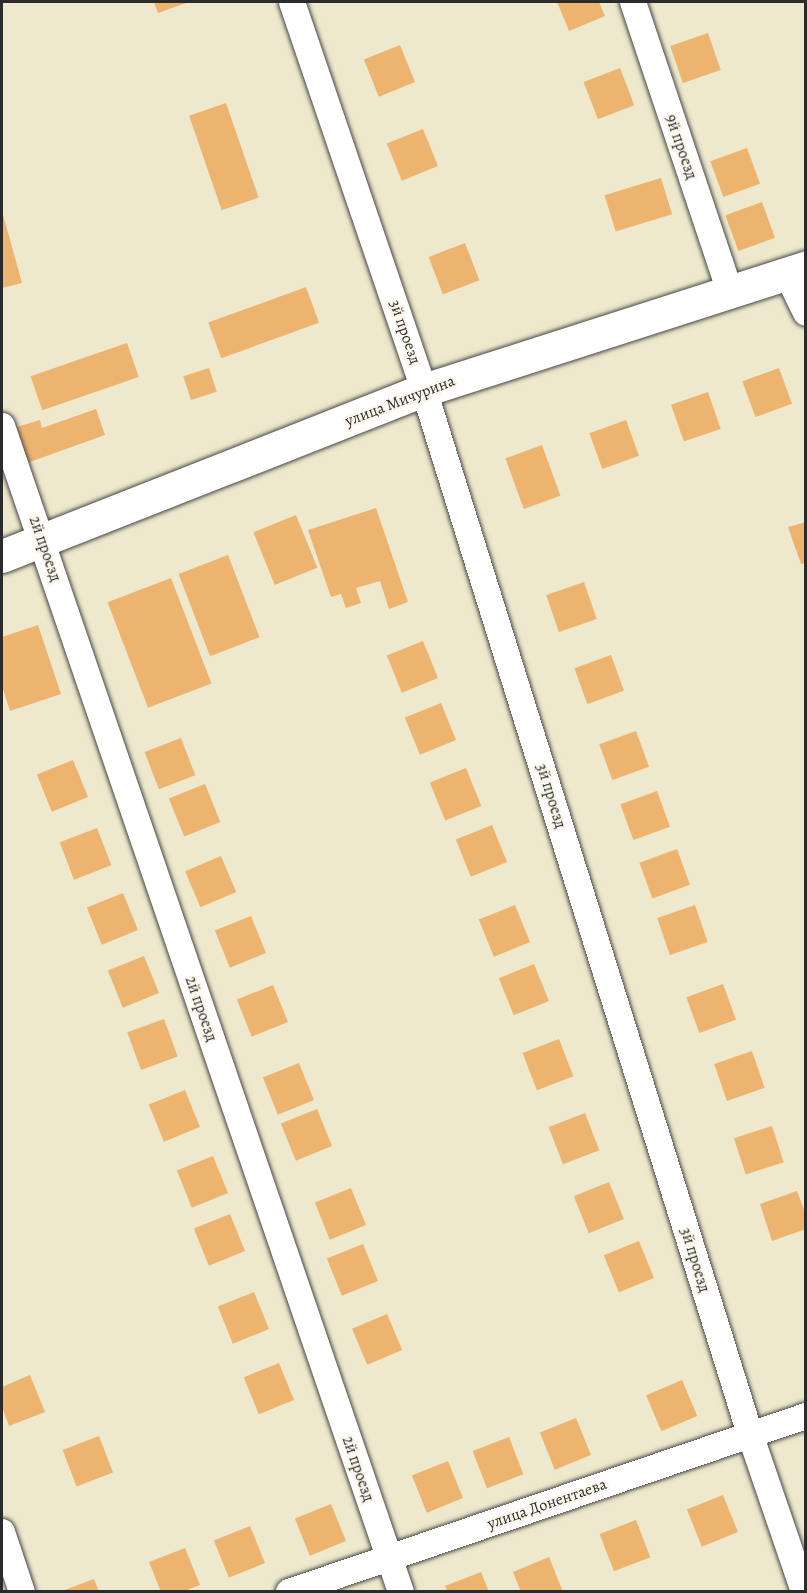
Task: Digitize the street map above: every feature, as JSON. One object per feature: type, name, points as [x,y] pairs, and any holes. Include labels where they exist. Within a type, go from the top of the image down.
[{"type":"main road","name":"улица Мичурина","points":[[2,556],[43,542],[424,390],[796,271]]},
{"type":"street","name":"3й проезд","points":[[292,2],[424,390],[750,1434],[804,1592]]},
{"type":"street","name":"9й проезд","points":[[633,2],[730,292]]},
{"type":"street","points":[[796,271],[806,314]]},
{"type":"street","name":"2й проезд","points":[[2,426],[400,1592]]},
{"type":"street","name":"улица Донентаева","points":[[289,1592],[806,1416]]},
{"type":"street","points":[[2,1532],[22,1592]]},
{"type":"building","points":[[154,2],[189,2],[158,13]]},
{"type":"building","points":[[557,2],[599,2],[605,16],[569,31]]},
{"type":"building","points":[[708,33],[721,70],[683,83],[670,46]]},
{"type":"building","points":[[400,45],[415,82],[379,97],[364,60]]},
{"type":"building","points":[[620,68],[634,105],[598,119],[584,82]]},
{"type":"building","points":[[226,103],[259,198],[222,210],[189,116]]},
{"type":"building","points":[[423,129],[438,166],[402,181],[387,144]]},
{"type":"building","points":[[747,148],[760,184],[723,197],[710,161]]},
{"type":"building","points":[[661,178],[672,214],[616,232],[605,195]]},
{"type":"building","points":[[762,202],[775,238],[738,251],[725,215]]},
{"type":"building","points":[[2,211],[22,283],[2,288]]},
{"type":"building","points":[[465,243],[479,280],[443,294],[429,257]]},
{"type":"building","points":[[306,287],[319,323],[221,358],[208,323]]},
{"type":"building","points":[[127,343],[139,377],[42,410],[31,376]]},
{"type":"building","points":[[209,368],[217,392],[191,400],[183,376]]},
{"type":"building","points":[[779,368],[792,404],[755,417],[742,381]]},
{"type":"building","points":[[708,392],[721,429],[684,442],[671,405]]},
{"type":"building","points":[[96,409],[105,435],[27,463],[17,427],[40,420],[42,428]]},
{"type":"building","points":[[626,420],[639,456],[602,469],[589,433]]},
{"type":"building","points":[[542,445],[560,496],[524,509],[505,458]]},
{"type":"building","points":[[376,508],[408,602],[389,609],[380,581],[356,588],[361,603],[346,608],[341,594],[331,597],[308,530]]},
{"type":"building","points":[[296,515],[317,568],[275,585],[253,532]]},
{"type":"building","points":[[806,522],[806,563],[801,564],[788,527]]},
{"type":"building","points":[[228,555],[260,637],[210,656],[179,574]]},
{"type":"building","points":[[171,578],[211,683],[148,708],[108,602]]},
{"type":"building","points":[[584,582],[597,619],[559,632],[546,595]]},
{"type":"building","points":[[38,625],[61,694],[10,711],[2,686],[2,637]]},
{"type":"building","points":[[423,641],[438,678],[402,693],[387,656]]},
{"type":"building","points":[[611,655],[624,691],[587,704],[574,668]]},
{"type":"building","points":[[441,703],[456,740],[420,755],[405,718]]},
{"type":"building","points":[[636,731],[649,767],[612,780],[599,744]]},
{"type":"building","points":[[181,738],[195,775],[159,789],[145,752]]},
{"type":"building","points":[[73,760],[88,797],[52,812],[37,775]]},
{"type":"building","points":[[466,768],[481,806],[445,821],[430,783]]},
{"type":"building","points":[[205,784],[220,822],[184,837],[169,799]]},
{"type":"building","points":[[657,791],[670,827],[633,840],[620,804]]},
{"type":"building","points":[[492,825],[507,862],[471,877],[456,840]]},
{"type":"building","points":[[97,828],[111,865],[74,880],[60,842]]},
{"type":"building","points":[[677,849],[690,885],[652,898],[639,863]]},
{"type":"building","points":[[221,856],[236,892],[200,907],[185,871]]},
{"type":"building","points":[[123,893],[138,930],[102,945],[87,908]]},
{"type":"building","points":[[515,905],[530,942],[494,957],[479,920]]},
{"type":"building","points":[[695,905],[708,942],[670,955],[657,918]]},
{"type":"building","points":[[251,916],[266,953],[230,968],[215,931]]},
{"type":"building","points":[[144,956],[159,993],[123,1008],[108,971]]},
{"type":"building","points":[[534,964],[549,1001],[514,1015],[499,978]]},
{"type":"building","points":[[723,984],[736,1020],[699,1033],[686,997]]},
{"type":"building","points":[[273,985],[288,1022],[252,1037],[237,1000]]},
{"type":"building","points":[[164,1019],[178,1057],[141,1070],[127,1032]]},
{"type":"building","points":[[559,1039],[573,1076],[537,1090],[523,1053]]},
{"type":"building","points":[[752,1051],[765,1088],[727,1101],[714,1064]]},
{"type":"building","points":[[299,1063],[314,1100],[278,1115],[263,1078]]},
{"type":"building","points":[[185,1090],[200,1127],[164,1142],[149,1105]]},
{"type":"building","points":[[317,1109],[332,1146],[296,1161],[281,1124]]},
{"type":"building","points":[[585,1113],[599,1150],[563,1164],[549,1127]]},
{"type":"building","points":[[772,1126],[784,1162],[746,1175],[734,1138]]},
{"type":"building","points":[[213,1156],[228,1193],[192,1208],[177,1171]]},
{"type":"building","points":[[609,1182],[624,1219],[589,1233],[574,1196]]},
{"type":"building","points":[[351,1188],[366,1225],[330,1240],[315,1203]]},
{"type":"building","points":[[797,1191],[806,1215],[806,1229],[772,1241],[760,1204]]},
{"type":"building","points":[[230,1214],[245,1251],[209,1266],[194,1229]]},
{"type":"building","points":[[639,1241],[654,1278],[619,1292],[604,1255]]},
{"type":"building","points":[[363,1244],[378,1281],[342,1296],[327,1259]]},
{"type":"building","points":[[254,1292],[269,1329],[233,1344],[218,1307]]},
{"type":"building","points":[[387,1314],[402,1350],[367,1365],[352,1329]]},
{"type":"building","points":[[279,1363],[294,1400],[259,1414],[244,1377]]},
{"type":"building","points":[[30,1375],[45,1412],[9,1426],[2,1407],[2,1387]]},
{"type":"building","points":[[682,1380],[697,1416],[661,1431],[646,1395]]},
{"type":"building","points":[[576,1418],[591,1455],[555,1470],[540,1433]]},
{"type":"building","points":[[99,1436],[113,1472],[77,1486],[63,1450]]},
{"type":"building","points":[[509,1437],[523,1474],[487,1488],[473,1451]]},
{"type":"building","points":[[448,1461],[463,1498],[427,1513],[412,1476]]},
{"type":"building","points":[[723,1495],[738,1532],[702,1547],[687,1510]]},
{"type":"building","points":[[331,1504],[346,1541],[310,1556],[295,1519]]},
{"type":"building","points":[[636,1520],[650,1557],[614,1571],[600,1534]]},
{"type":"building","points":[[250,1526],[265,1563],[229,1578],[214,1541]]},
{"type":"building","points":[[185,1548],[200,1585],[182,1592],[161,1592],[149,1562]]},
{"type":"building","points":[[549,1557],[563,1592],[521,1592],[513,1572]]},
{"type":"building","points":[[481,1572],[489,1592],[448,1592],[445,1586]]},
{"type":"building","points":[[94,1579],[99,1592],[62,1592],[62,1591]]}]
